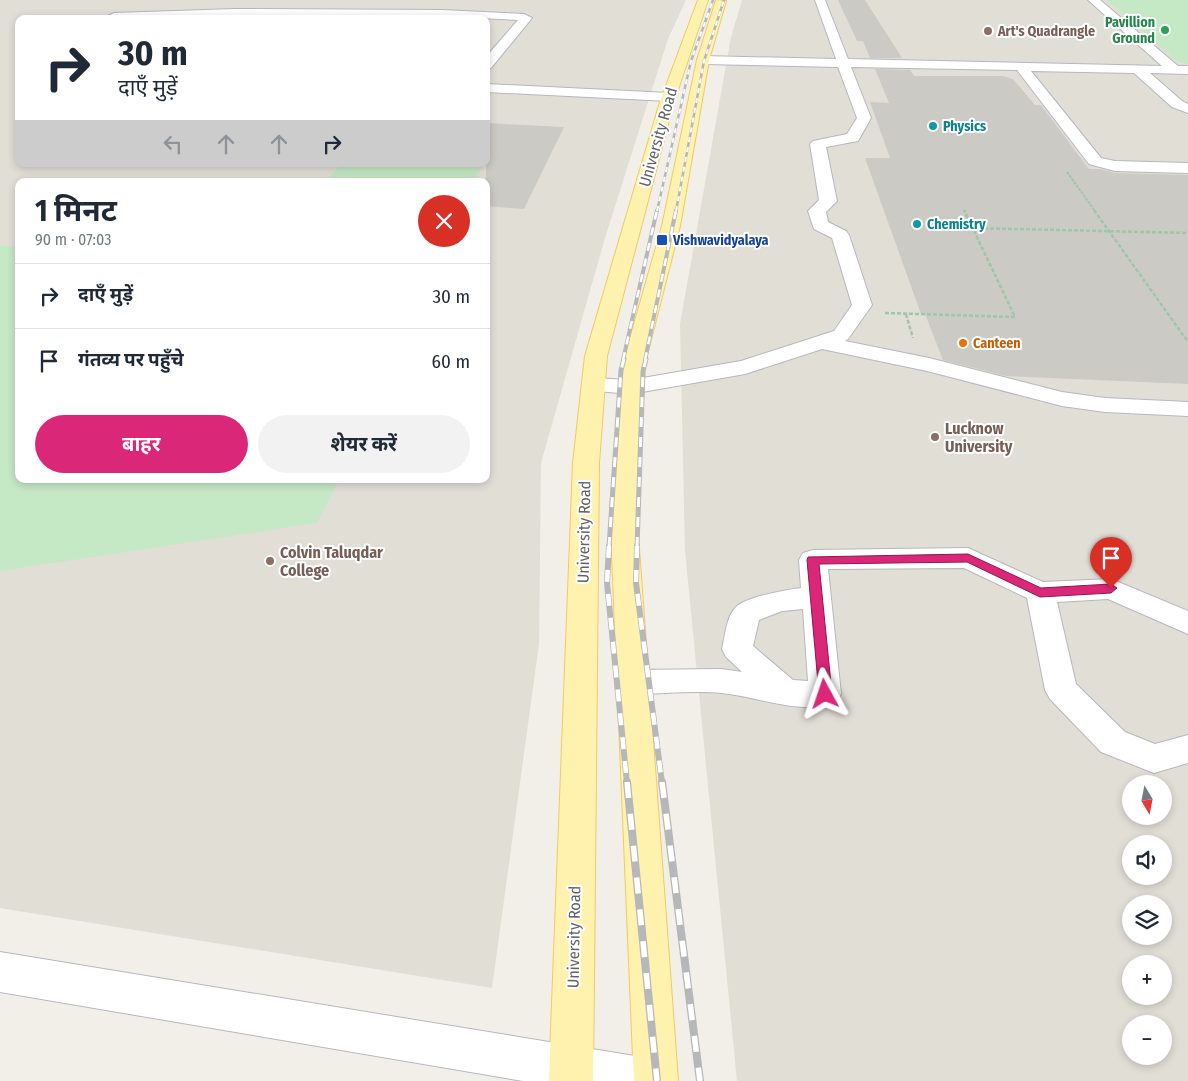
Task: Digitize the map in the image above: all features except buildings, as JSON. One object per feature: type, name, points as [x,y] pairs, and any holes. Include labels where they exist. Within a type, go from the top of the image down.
[{"type":"main road","name":"University Road","points":[[571,1074],[586,463],[596,356],[659,97],[703,0]]},
{"type":"main road","name":"University Road","points":[[654,1081],[623,508],[634,363],[671,226],[703,60],[722,0]]},
{"type":"street","points":[[593,385],[631,386],[745,367],[841,335],[862,305],[840,235],[820,225],[817,211],[828,201],[818,144],[853,138],[864,118],[820,0]]},
{"type":"street","points":[[1093,0],[1181,70]]},
{"type":"street","points":[[116,15],[121,11],[145,4]]},
{"type":"street","points":[[150,15],[295,12],[483,15]]},
{"type":"street","points":[[490,15],[526,18],[490,59]]},
{"type":"street","points":[[703,60],[1181,70]]},
{"type":"street","points":[[1022,68],[1095,161],[1115,166],[1188,168]]},
{"type":"street","points":[[1136,69],[1177,104],[1188,109]]},
{"type":"street","points":[[490,88],[659,97]]},
{"type":"street","points":[[821,342],[929,365],[1062,399],[1105,405],[1188,409]]},
{"type":"street","points":[[633,682],[721,681],[786,692],[825,694],[812,560],[968,558],[1040,592],[1111,588],[1188,623]]},
{"type":"street","points":[[1040,592],[1061,690],[1113,742],[1154,759],[1188,749]]},
{"type":"street","points":[[786,692],[737,649],[746,614],[778,601],[816,597]]},
{"type":"street","points":[[0,972],[571,1074],[654,1081]]},
{"type":"path","points":[[1067,172],[1188,342]]},
{"type":"path","points":[[858,311],[1015,317],[964,210]]},
{"type":"path","points":[[972,228],[1188,233]]},
{"type":"shaded area","name":"Colvin Taluqdar College","points":[[0,0],[686,0],[668,39],[605,238],[541,463],[539,644],[492,988],[0,908]]},
{"type":"shaded area","name":"Lucknow University","points":[[742,0],[1188,0],[1188,1081],[737,1081],[685,551],[680,324],[731,37]]},
{"type":"green space","name":"Pavillion Ground","points":[[1107,0],[1188,0],[1188,64],[1177,61]]},
{"type":"green space","points":[[339,167],[482,167],[475,178],[329,178]]},
{"type":"green space","points":[[0,246],[15,247],[15,483],[337,483],[317,523],[0,571]]},
{"type":"railway","points":[[657,211],[691,61],[713,0]]},
{"type":"railway","points":[[676,211],[704,61],[724,0]]},
{"type":"railway","points":[[623,360],[657,210]]},
{"type":"railway","points":[[645,360],[676,210]]},
{"type":"railway","points":[[609,547],[621,370],[624,359]]},
{"type":"railway","points":[[637,547],[643,371],[646,359]]},
{"type":"railway","points":[[609,546],[607,583],[627,783]]},
{"type":"railway","points":[[637,546],[636,583],[662,783]]},
{"type":"railway","points":[[627,782],[657,1081]]},
{"type":"railway","points":[[662,782],[700,1081]]},
{"type":"place","name":"Pavillion Ground","points":[[1165,30]]},
{"type":"place","name":"Art's Quadrangle","points":[[988,31]]},
{"type":"place","name":"Physics","points":[[933,126]]},
{"type":"place","name":"Chemistry","points":[[917,224]]},
{"type":"place","name":"Vishwavidyalaya","points":[[662,240]]},
{"type":"place","name":"Canteen","points":[[963,343]]},
{"type":"place","name":"Lucknow University","points":[[935,437]]},
{"type":"place","name":"Colvin Taluqdar College","points":[[270,561]]},
{"type":"route","points":[[825,694],[812,560],[968,558],[1040,592],[1111,588]]}]
